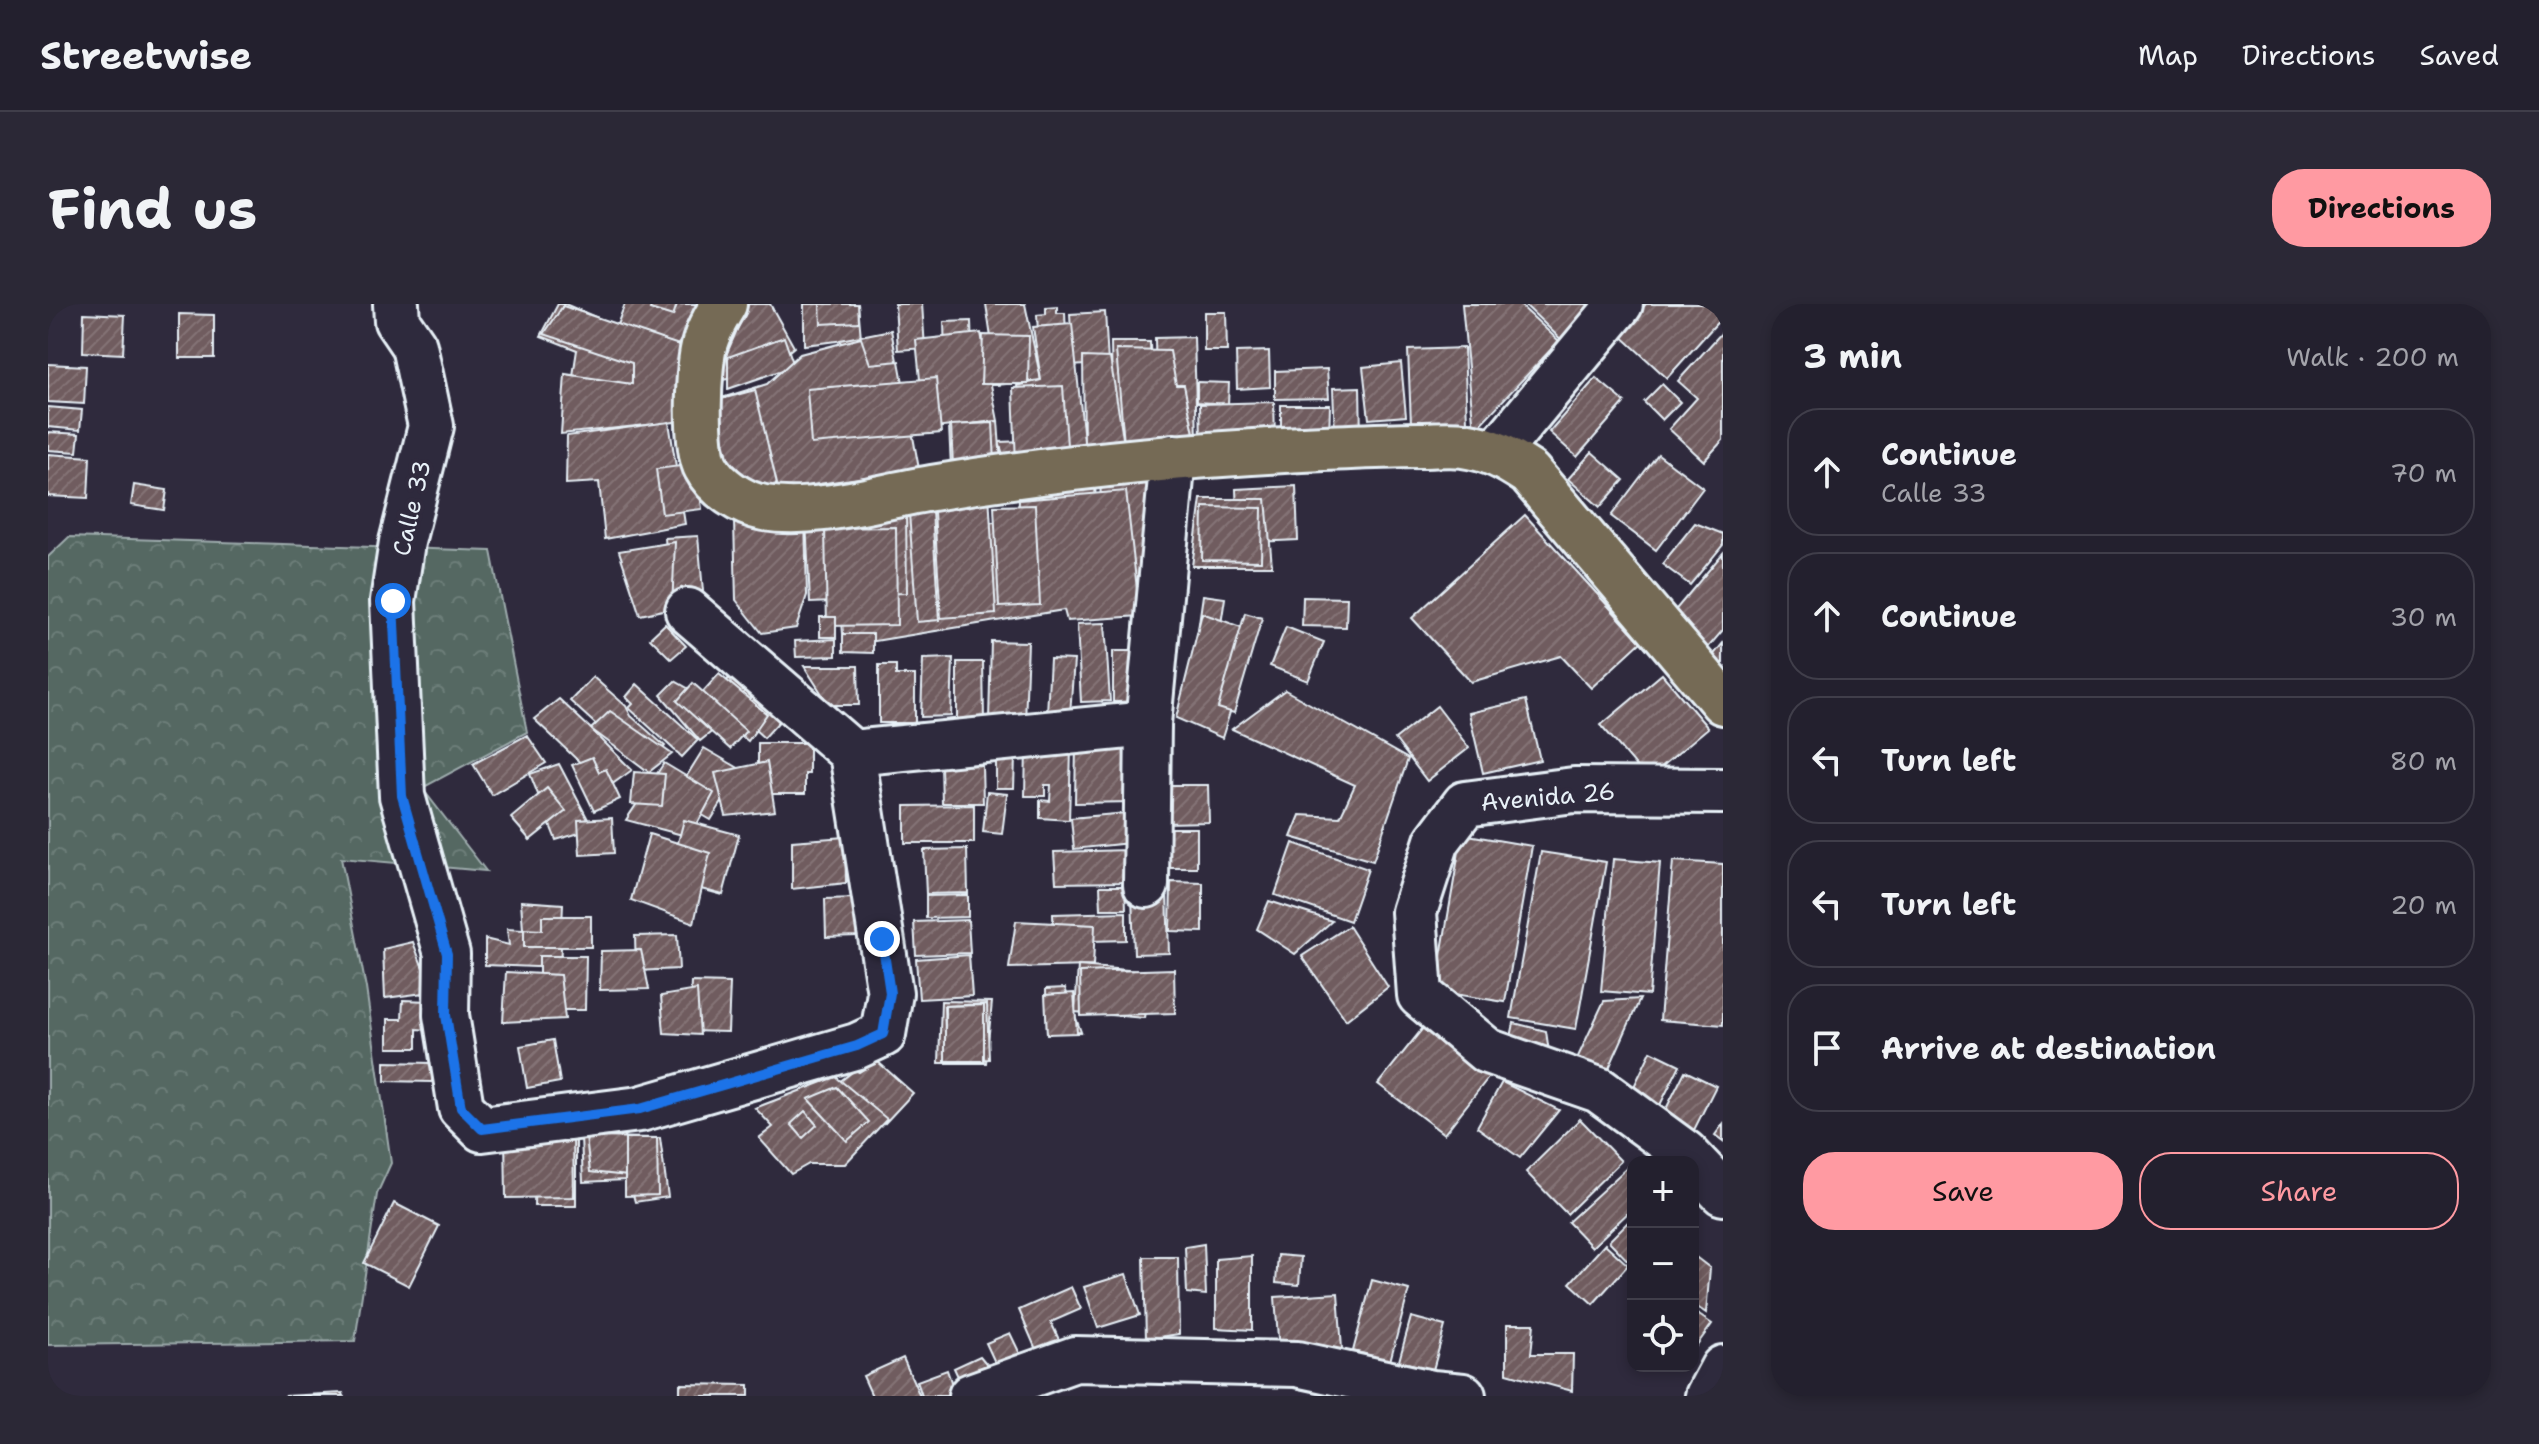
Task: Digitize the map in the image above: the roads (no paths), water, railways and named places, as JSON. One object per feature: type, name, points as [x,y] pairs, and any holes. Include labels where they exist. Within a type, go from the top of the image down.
[{"type":"main road","points":[[724,304],[704,343],[700,389],[700,443],[704,465],[715,481],[762,508],[798,509],[836,505],[1038,472],[1173,457],[1461,444],[1497,452],[1529,473],[1723,702]]},
{"type":"street","name":"Calle 33","points":[[396,304],[397,321],[414,346],[431,426],[402,542],[393,601],[402,796],[447,954],[446,1015],[461,1108],[482,1129],[640,1109],[857,1046],[883,1034],[890,993],[852,753]]},
{"type":"street","points":[[1497,452],[1620,304]]},
{"type":"street","points":[[1146,885],[1148,724],[1173,457]]},
{"type":"street","points":[[688,611],[852,753],[1148,724]]},
{"type":"street","name":"Avenida 26","points":[[1723,791],[1574,790],[1465,804],[1437,841],[1414,912],[1420,995],[1487,1051],[1599,1090],[1685,1153],[1723,1193]]},
{"type":"street","points":[[971,1396],[1075,1359],[1297,1364],[1432,1393],[1463,1396]]},
{"type":"street","points":[[1708,1396],[1723,1368]]}]
